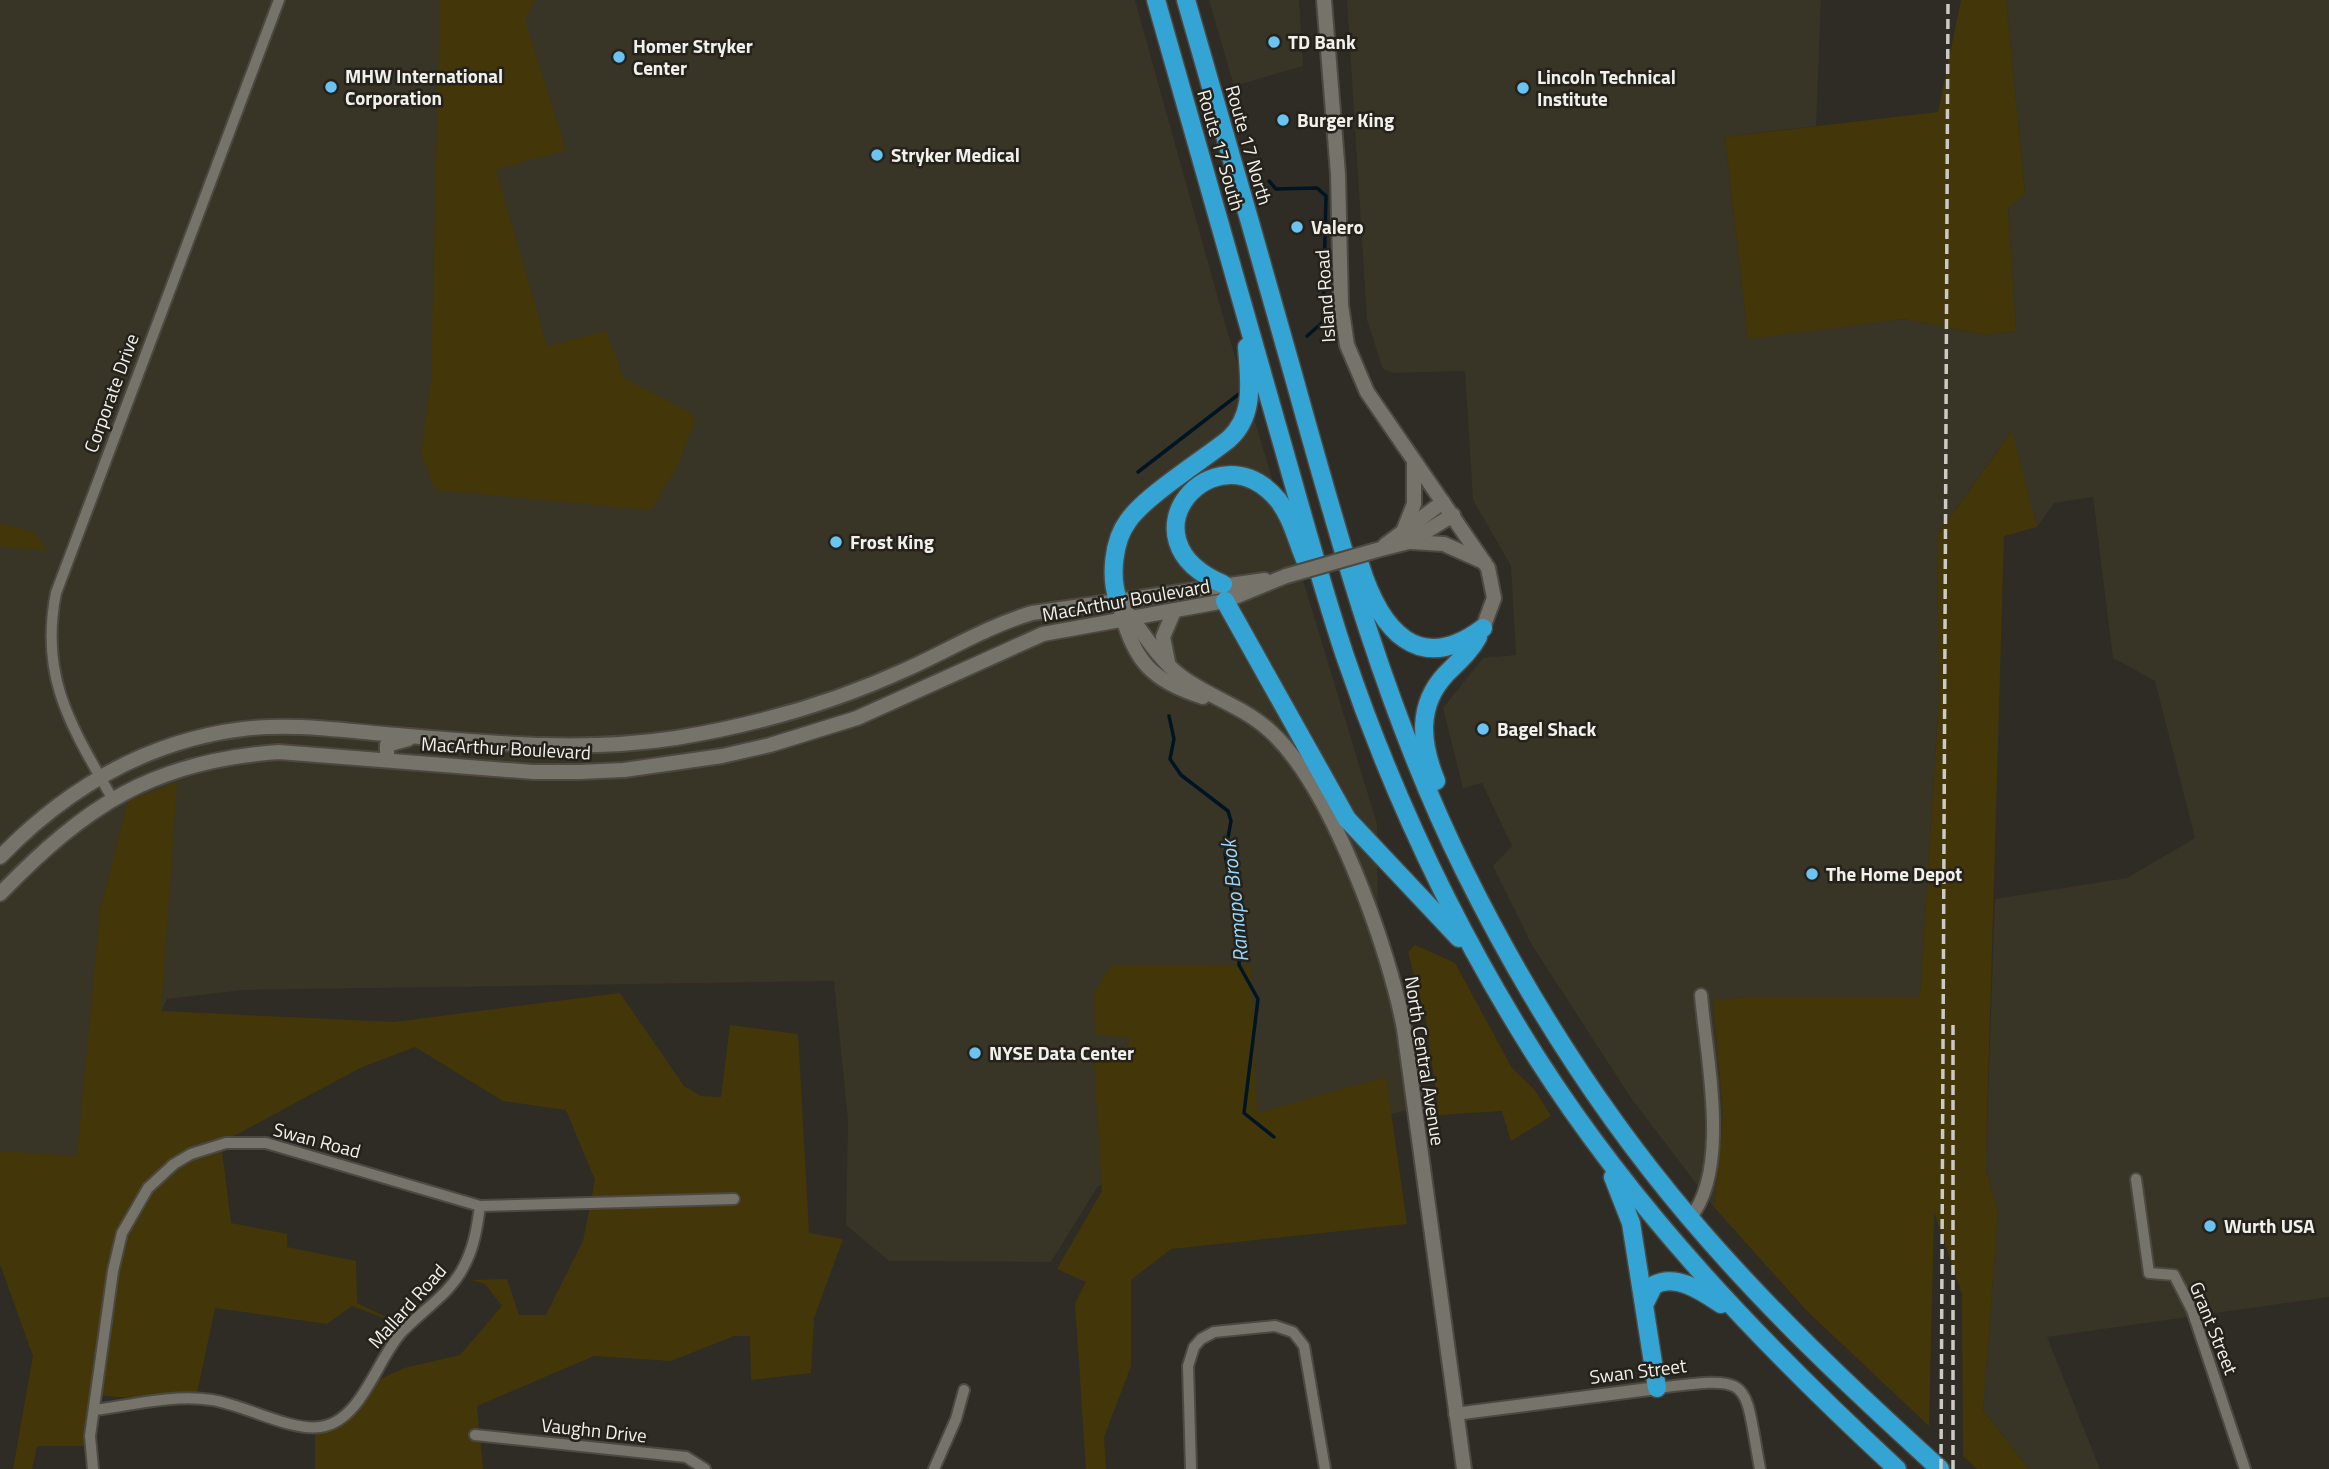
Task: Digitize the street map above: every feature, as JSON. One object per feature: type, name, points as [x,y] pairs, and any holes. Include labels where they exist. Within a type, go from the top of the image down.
[{"type":"highway","name":"Route 17 South","points":[[1156,0],[1244,312]]},
{"type":"highway","name":"Route 17 North","points":[[1186,0],[1314,450]]},
{"type":"highway","points":[[1118,600],[1114,587],[1115,557],[1127,521],[1229,439],[1242,424],[1249,388],[1244,312]]},
{"type":"highway","points":[[1244,312],[1333,616],[1365,711],[1397,792],[1479,960],[1538,1058],[1602,1152],[1665,1233],[1777,1356],[1896,1469]]},
{"type":"highway","points":[[1314,450],[1350,532],[1370,593],[1398,633],[1420,646],[1441,649],[1461,644],[1483,628]]},
{"type":"highway","points":[[1314,450],[1385,683],[1434,805],[1483,905],[1544,1014],[1621,1129],[1690,1218],[1797,1336],[1935,1464]]},
{"type":"highway","points":[[1333,616],[1283,506],[1265,488],[1240,476],[1221,475],[1200,483],[1183,500],[1175,522],[1177,545],[1184,558],[1224,592],[1347,819],[1479,960]]},
{"type":"highway","points":[[1434,805],[1442,793],[1423,743],[1427,705],[1440,682],[1474,646],[1483,628]]},
{"type":"highway","points":[[1602,1152],[1631,1223],[1639,1278],[1646,1301],[1657,1388]]},
{"type":"highway","points":[[1646,1301],[1654,1285],[1671,1281],[1701,1291],[1740,1317]]},
{"type":"main road","name":"Island Road","points":[[1324,0],[1338,174],[1344,331],[1361,382],[1485,563],[1494,591],[1491,612],[1483,628]]},
{"type":"main road","points":[[1414,462],[1414,504],[1406,537],[1444,544],[1485,563]]},
{"type":"main road","name":"MacArthur Boulevard","points":[[1406,537],[1443,502]]},
{"type":"main road","name":"MacArthur Boulevard","points":[[0,894],[56,839],[112,798],[184,767],[246,755],[279,752],[533,772],[600,772],[677,764],[771,745],[857,718],[1031,637],[1174,611],[1224,592],[1377,550],[1453,515]]},
{"type":"main road","name":"MacArthur Boulevard","points":[[0,857],[48,811],[99,775],[177,742],[243,729],[317,728],[534,746],[622,744],[673,738],[764,720],[848,694],[1017,618],[1046,610],[1118,600],[1224,592]]},
{"type":"main road","name":"North Central Avenue","points":[[1118,600],[1128,619],[1170,667],[1271,731],[1299,766],[1343,847],[1386,953],[1404,1029],[1464,1469]]},
{"type":"main road","points":[[1170,667],[1163,637],[1174,611]]},
{"type":"main road","name":"North Central Avenue","points":[[1128,619],[1129,642],[1157,675],[1184,690],[1234,707]]},
{"type":"main road","points":[[387,760],[387,745],[397,741],[445,743],[454,740]]},
{"type":"main road","points":[[463,766],[465,748],[529,752],[534,746]]},
{"type":"street","name":"Corporate Drive","points":[[112,798],[69,721],[53,675],[50,635],[56,593],[279,0]]},
{"type":"street","points":[[1690,1218],[1707,1185],[1714,1150],[1701,995]]},
{"type":"street","name":"Swan Road","points":[[93,1469],[90,1436],[113,1271],[122,1233],[148,1188],[174,1164],[191,1154],[226,1143],[266,1143],[480,1206],[734,1199]]},
{"type":"street","name":"Grant Street","points":[[2136,1179],[2149,1273],[2174,1275],[2192,1310],[2245,1469]]},
{"type":"street","name":"Mallard Road","points":[[95,1410],[201,1398],[232,1404],[297,1425],[317,1428],[334,1425],[361,1398],[384,1354],[400,1334],[439,1299],[462,1270],[475,1237],[480,1206]]},
{"type":"street","points":[[1191,1469],[1188,1366],[1194,1347],[1213,1332],[1275,1326],[1293,1332],[1304,1346],[1325,1469]]},
{"type":"street","name":"Swan Street","points":[[1455,1414],[1718,1381],[1737,1387],[1749,1404],[1760,1469]]},
{"type":"street","points":[[934,1469],[956,1419],[964,1390]]},
{"type":"street","name":"Vaughn Drive","points":[[475,1435],[686,1457],[705,1469]]},
{"type":"shaded area","points":[[0,0],[1135,0],[1224,320],[1377,824],[1378,927],[1414,1109],[1377,1117],[1276,1148],[1098,1186],[1051,1262],[889,1261],[846,1225],[848,1120],[834,981],[243,990],[167,999],[91,1161],[0,1162]]},
{"type":"shaded area","points":[[440,0],[535,0],[525,20],[566,150],[496,170],[547,346],[606,331],[624,378],[691,413],[695,420],[678,465],[651,510],[435,490],[421,454],[431,379]]},
{"type":"shaded area","points":[[1209,0],[1299,0],[1303,66],[1234,86]]},
{"type":"shaded area","points":[[1347,0],[1821,0],[1816,126],[1725,137],[1748,338],[1904,319],[1987,335],[2016,331],[2008,209],[2025,192],[2006,0],[2329,0],[2329,1297],[2047,1337],[2100,1469],[2029,1469],[1983,1410],[1998,1211],[1986,1170],[1995,899],[2127,878],[2195,838],[2155,681],[2113,658],[2093,497],[2054,503],[2037,527],[2011,432],[1937,535],[1939,698],[1920,997],[1747,997],[1713,1001],[1723,1115],[1714,1207],[1631,1098],[1532,945],[1493,866],[1512,846],[1482,783],[1463,788],[1443,708],[1483,658],[1516,655],[1511,566],[1473,500],[1465,371],[1393,373],[1383,369],[1367,320]]},
{"type":"shaded area","points":[[1961,0],[2006,0],[2025,193],[2008,209],[2016,331],[1987,335],[1904,319],[1748,339],[1725,137],[1938,112]]},
{"type":"shaded area","points":[[2012,431],[2037,527],[2004,536],[1986,1152],[1986,1170],[1998,1211],[1983,1410],[2029,1469],[1977,1469],[1963,1456],[1962,1294],[1934,1212],[1929,1426],[1807,1311],[1714,1207],[1723,1115],[1713,1000],[1747,997],[1920,997],[1939,698],[1937,535]]},
{"type":"shaded area","points":[[0,523],[34,532],[48,551],[0,546]]},
{"type":"shaded area","points":[[177,782],[161,1011],[394,1022],[620,993],[684,1086],[701,1096],[721,1097],[730,1025],[798,1034],[809,1233],[843,1239],[814,1318],[811,1373],[751,1380],[750,1336],[734,1336],[671,1361],[594,1356],[477,1406],[483,1469],[315,1469],[315,1432],[344,1423],[378,1380],[404,1368],[460,1355],[502,1306],[485,1284],[471,1280],[507,1279],[519,1315],[546,1315],[583,1241],[595,1180],[566,1110],[503,1101],[415,1047],[360,1068],[221,1143],[231,1223],[287,1234],[287,1247],[356,1261],[357,1303],[407,1327],[352,1306],[327,1324],[215,1308],[195,1403],[94,1395],[88,1446],[37,1446],[32,1469],[13,1469],[33,1356],[0,1264],[0,1151],[77,1156],[100,910],[128,800]]},
{"type":"shaded area","points":[[1415,945],[1455,963],[1512,1068],[1534,1089],[1551,1116],[1511,1141],[1502,1111],[1439,1115],[1426,1020],[1408,952]]},
{"type":"shaded area","points":[[1111,965],[1251,966],[1257,1113],[1386,1077],[1407,1224],[1171,1249],[1131,1280],[1131,1366],[1104,1437],[1106,1469],[1086,1469],[1075,1303],[1086,1282],[1057,1269],[1102,1191],[1094,1063],[1122,1059],[1131,1038],[1095,1034],[1094,994]]},
{"type":"waterway","name":"Ramapo Brook","points":[[1269,181],[1276,189],[1317,188],[1326,196],[1323,322],[1307,336]]},
{"type":"waterway","name":"Ramapo Brook","points":[[1138,472],[1239,394]]},
{"type":"waterway","name":"Ramapo Brook","points":[[1169,716],[1174,739],[1170,759],[1181,775],[1228,811],[1231,821],[1225,854],[1240,940],[1239,965],[1258,999],[1244,1113],[1274,1137]]},
{"type":"railway","points":[[1941,1469],[1948,0]]},
{"type":"railway","points":[[1953,1025],[1953,1469]]},
{"type":"place","name":"TD Bank","points":[[1274,42]]},
{"type":"place","name":"Homer Stryker Center","points":[[619,57]]},
{"type":"place","name":"MHW International Corporation","points":[[331,87]]},
{"type":"place","name":"Lincoln Technical Institute","points":[[1523,88]]},
{"type":"place","name":"Burger King","points":[[1283,120]]},
{"type":"place","name":"Stryker Medical","points":[[877,155]]},
{"type":"place","name":"Valero","points":[[1297,227]]},
{"type":"place","name":"Frost King","points":[[836,542]]},
{"type":"place","name":"Bagel Shack","points":[[1483,729]]},
{"type":"place","name":"The Home Depot","points":[[1812,874]]},
{"type":"place","name":"NYSE Data Center","points":[[975,1053]]},
{"type":"place","name":"Wurth USA","points":[[2210,1226]]}]
